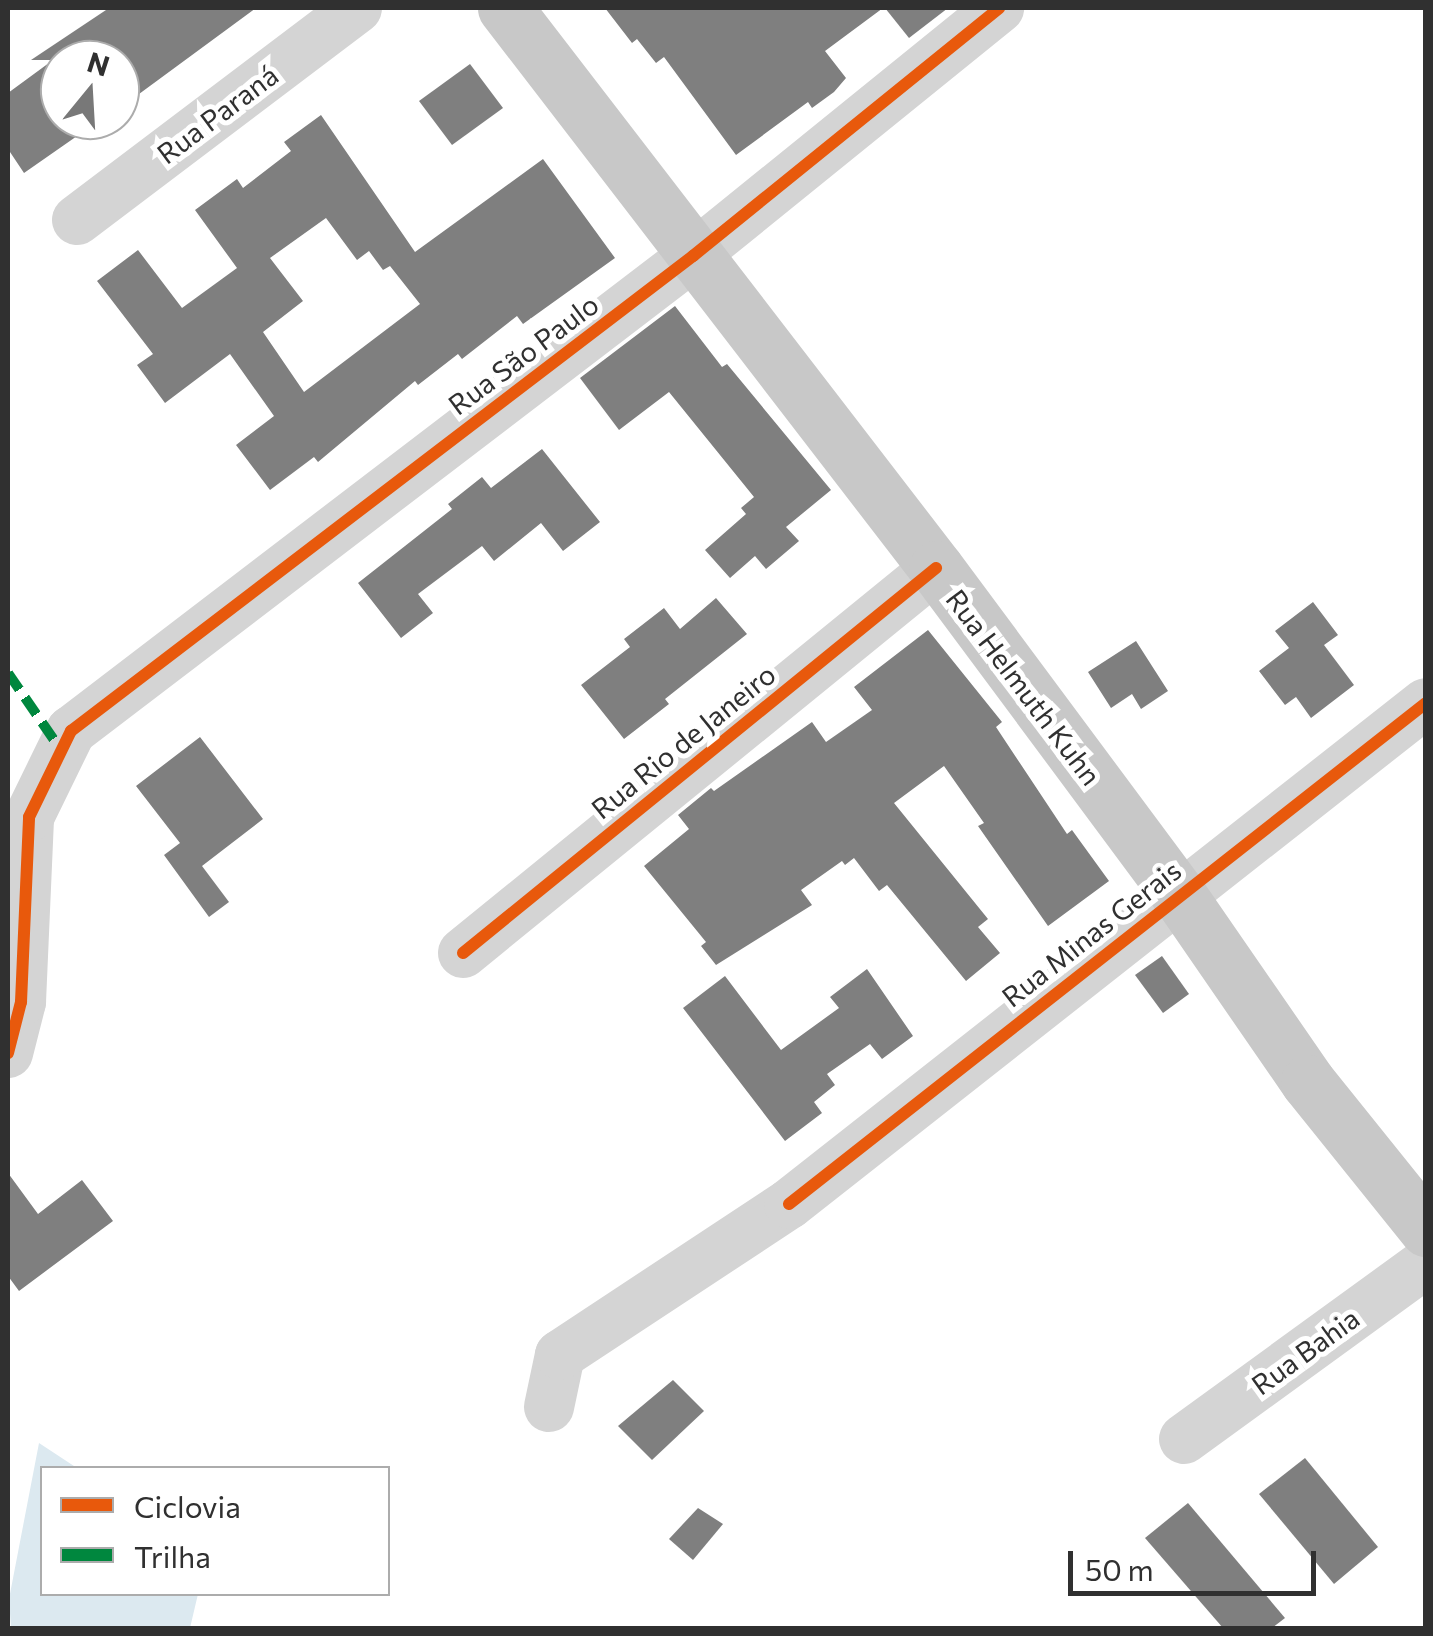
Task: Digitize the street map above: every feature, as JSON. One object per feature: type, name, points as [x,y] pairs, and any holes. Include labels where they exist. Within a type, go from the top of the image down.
[{"type":"main road","name":"Rua Helmuth Kuhn","points":[[505,8],[936,568],[1178,895],[1308,1082],[1426,1229]]},
{"type":"street","name":"Rua Paraná","points":[[77,220],[356,8]]},
{"type":"street","name":"Rua São Paulo","points":[[8,1053],[21,1002],[28,817],[71,731],[693,256],[999,8]]},
{"type":"street","name":"Rua Rio de Janeiro","points":[[463,953],[936,568]]},
{"type":"street","name":"Rua Minas Gerais","points":[[549,1407],[560,1355],[789,1204],[1426,703]]},
{"type":"street","name":"Rua Bahia","points":[[1184,1439],[1426,1263]]},
{"type":"shaded area","points":[[39,1443],[74,1466],[40,1466],[40,1596],[198,1596],[190,1628],[11,1628],[9,1599]]},
{"type":"building","points":[[109,8],[256,8],[140,93],[140,40],[61,40]]},
{"type":"building","points":[[605,8],[883,8],[825,51],[846,78],[834,92],[812,108],[808,102],[736,155],[664,57],[656,63],[637,39],[632,43]]},
{"type":"building","points":[[885,8],[948,8],[909,38]]},
{"type":"building","points":[[470,64],[503,108],[452,145],[419,101]]},
{"type":"building","points":[[40,70],[40,140],[71,140],[24,173],[8,149],[8,93]]},
{"type":"building","points":[[321,115],[415,252],[543,159],[615,258],[523,324],[517,316],[462,359],[458,354],[418,385],[415,381],[318,462],[314,457],[270,490],[236,445],[274,416],[230,354],[165,403],[137,365],[153,354],[97,281],[138,250],[182,308],[237,268],[195,210],[237,179],[243,188],[291,151],[284,142]],"holes":[[[326,218],[357,260],[369,251],[383,270],[390,266],[420,304],[304,392],[263,332],[303,301],[270,258]]]},
{"type":"building","points":[[675,306],[722,367],[727,364],[831,490],[786,527],[799,541],[766,569],[755,556],[730,578],[705,550],[746,514],[741,508],[754,497],[669,392],[619,430],[580,378]]},
{"type":"building","points":[[542,449],[600,522],[563,551],[541,523],[494,561],[482,546],[418,594],[433,613],[401,638],[358,583],[452,509],[448,504],[482,477],[491,488]]},
{"type":"building","points":[[716,598],[747,634],[665,699],[669,704],[624,739],[581,685],[630,647],[624,639],[664,608],[680,629]]},
{"type":"building","points":[[1313,602],[1338,635],[1324,645],[1354,685],[1311,718],[1296,697],[1285,705],[1259,671],[1289,648],[1275,631]]},
{"type":"building","points":[[928,630],[1002,722],[996,727],[1067,834],[1072,830],[1109,881],[1048,926],[978,826],[984,823],[944,766],[894,803],[988,919],[978,927],[1000,953],[966,981],[887,885],[879,891],[854,858],[845,865],[842,861],[801,890],[812,905],[716,965],[701,946],[706,942],[644,866],[689,829],[678,815],[711,788],[714,791],[812,722],[826,742],[872,710],[854,687]]},
{"type":"building","points":[[1136,641],[1168,691],[1141,709],[1132,694],[1111,708],[1088,672]]},
{"type":"building","points":[[200,737],[263,819],[202,866],[229,902],[209,917],[164,855],[180,843],[136,786]]},
{"type":"building","points":[[1162,956],[1189,994],[1163,1013],[1135,975]]},
{"type":"building","points":[[867,969],[913,1036],[882,1059],[870,1044],[827,1074],[835,1085],[814,1102],[822,1113],[785,1141],[683,1008],[725,976],[781,1050],[839,1008],[830,997]]},
{"type":"building","points":[[8,1173],[38,1214],[82,1180],[113,1221],[19,1291],[8,1276]]},
{"type":"building","points":[[673,1380],[704,1411],[652,1460],[618,1426]]},
{"type":"building","points":[[1305,1458],[1378,1547],[1334,1584],[1259,1494]]},
{"type":"building","points":[[1188,1503],[1285,1618],[1272,1628],[1223,1628],[1145,1538]]},
{"type":"building","points":[[698,1508],[723,1524],[693,1560],[669,1539]]},
{"type":"marked path","points":[[8,673],[61,750]]},
{"type":"cycle path","points":[[8,1053],[21,1002],[29,817],[71,731],[693,256],[999,8]]},
{"type":"cycle path","points":[[463,953],[936,568]]},
{"type":"cycle path","points":[[789,1204],[1426,703]]}]
